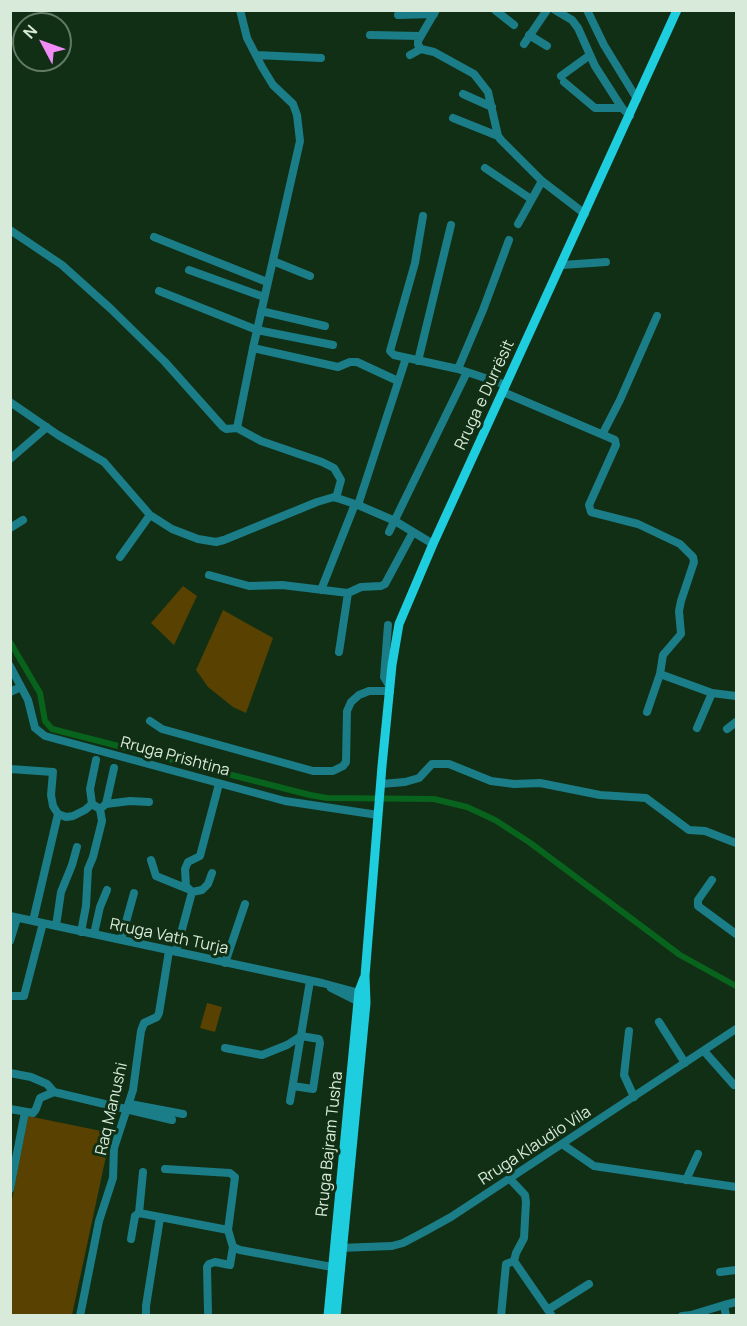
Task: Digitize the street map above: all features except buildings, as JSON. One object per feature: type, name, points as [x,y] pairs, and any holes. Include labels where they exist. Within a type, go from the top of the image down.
[{"type":"main road","name":"Rruga e Durrësit","points":[[378,812],[392,665],[399,624],[433,544],[677,10]]},
{"type":"main road","name":"Rruga Bajram Tusha","points":[[336,1316],[339,1248],[378,812]]},
{"type":"main road","name":"Rruga Bajram Tusha","points":[[328,1316],[332,1268],[339,1248]]},
{"type":"street","points":[[237,428],[267,282],[296,160],[299,135],[297,115],[293,104],[273,85],[256,56],[247,38],[240,10]]},
{"type":"street","points":[[495,10],[514,25]]},
{"type":"street","points":[[524,44],[547,10]]},
{"type":"street","points":[[555,10],[572,20],[584,38],[590,55],[607,86],[630,116]]},
{"type":"street","points":[[587,10],[604,45],[637,99]]},
{"type":"street","points":[[398,15],[435,12]]},
{"type":"street","points":[[421,49],[418,45],[420,36],[435,12]]},
{"type":"street","points":[[369,35],[420,36]]},
{"type":"street","points":[[529,35],[547,46]]},
{"type":"street","points":[[410,55],[421,49],[434,52],[474,75],[488,92],[498,136]]},
{"type":"street","points":[[590,55],[563,79],[596,108],[622,108]]},
{"type":"street","points":[[256,56],[321,58]]},
{"type":"street","points":[[463,94],[492,106]]},
{"type":"street","points":[[453,118],[498,136],[542,180],[585,214]]},
{"type":"street","points":[[485,168],[531,199]]},
{"type":"street","points":[[518,224],[542,180]]},
{"type":"street","points":[[423,216],[415,262],[390,349],[394,355],[467,372],[615,440],[616,445],[589,505],[591,512],[638,524],[680,544],[693,556],[694,562],[679,611],[681,634],[663,655],[660,674],[647,712]]},
{"type":"street","points":[[418,361],[451,225]]},
{"type":"street","points":[[10,230],[62,265],[111,309],[173,370],[223,427],[237,428],[261,441],[334,468],[341,480],[336,498]]},
{"type":"street","points":[[154,237],[267,282]]},
{"type":"street","points":[[458,369],[509,240]]},
{"type":"street","points":[[273,261],[310,276]]},
{"type":"street","points":[[562,265],[606,262]]},
{"type":"street","points":[[189,270],[264,297]]},
{"type":"street","points":[[159,291],[257,330],[333,345]]},
{"type":"street","points":[[261,311],[325,326]]},
{"type":"street","points":[[603,433],[657,316]]},
{"type":"street","points":[[253,348],[338,367],[357,362],[398,381]]},
{"type":"street","points":[[321,590],[357,504],[406,358]]},
{"type":"street","points":[[389,532],[467,372]]},
{"type":"street","points":[[10,402],[104,462],[150,515],[198,539],[216,542],[237,536],[330,497],[357,504],[395,521],[433,544]]},
{"type":"street","points":[[10,459],[47,427]]},
{"type":"street","points":[[120,557],[150,515]]},
{"type":"street","points":[[10,528],[23,520]]},
{"type":"street","points":[[209,575],[249,586],[282,585],[348,593],[361,587],[385,584],[413,532]]},
{"type":"street","points":[[339,652],[348,593]]},
{"type":"street","points":[[150,721],[162,729],[313,771],[338,770],[346,762],[347,711],[351,702],[359,695],[369,691],[390,689],[384,677],[388,625]]},
{"type":"street","name":"Rruga Prishtina","points":[[10,666],[28,700],[35,728],[45,736],[285,801],[378,812]]},
{"type":"street","points":[[660,674],[712,693],[736,696]]},
{"type":"street","points":[[10,692],[21,687]]},
{"type":"street","points":[[697,728],[712,693]]},
{"type":"street","points":[[727,729],[736,722]]},
{"type":"street","points":[[92,804],[90,789],[96,760]]},
{"type":"street","points":[[381,785],[419,778],[432,764],[449,764],[491,781],[514,784],[540,783],[600,795],[646,798],[689,830],[705,831],[736,843]]},
{"type":"street","points":[[10,768],[53,772],[51,795],[53,806],[58,814],[66,818],[85,810],[92,804]]},
{"type":"street","points":[[81,932],[86,906],[88,868],[93,857],[102,821],[103,806],[114,768]]},
{"type":"street","name":"Raq Manushi","points":[[80,1316],[99,1221],[112,1178],[114,1148],[129,1106],[141,1031],[144,1023],[157,1017],[159,1013],[190,890],[184,881],[185,869],[188,862],[200,856],[219,784]]},
{"type":"street","points":[[92,804],[103,806],[149,802]]},
{"type":"street","points":[[33,921],[58,814]]},
{"type":"street","points":[[56,926],[61,892],[77,847]]},
{"type":"street","points":[[151,860],[156,876],[190,890],[206,887],[212,873]]},
{"type":"street","points":[[712,880],[698,900],[698,906],[736,934]]},
{"type":"street","points":[[94,934],[100,907],[107,890]]},
{"type":"street","points":[[121,940],[134,893]]},
{"type":"street","points":[[225,963],[245,904]]},
{"type":"street","points":[[10,941],[14,917]]},
{"type":"street","name":"Rruga Vath Turja","points":[[14,917],[322,983],[362,998]]},
{"type":"street","points":[[10,996],[24,996],[44,923]]},
{"type":"street","points":[[291,1101],[310,981]]},
{"type":"street","points":[[659,1022],[685,1063]]},
{"type":"street","name":"Rruga Klaudio Vila","points":[[339,1248],[368,1248],[403,1244],[451,1217],[510,1179],[736,1029]]},
{"type":"street","points":[[629,1031],[624,1076],[634,1097]]},
{"type":"street","points":[[225,1048],[262,1055],[287,1045],[301,1036],[320,1040],[314,1087],[311,1090],[293,1086]]},
{"type":"street","points":[[704,1051],[734,1085]]},
{"type":"street","points":[[10,1073],[32,1077],[47,1084],[54,1092]]},
{"type":"street","points":[[10,1109],[35,1111],[40,1098],[54,1092],[183,1114]]},
{"type":"street","points":[[129,1106],[172,1120]]},
{"type":"street","points":[[10,1189],[13,1165],[26,1112]]},
{"type":"street","points":[[562,1144],[594,1166],[736,1187]]},
{"type":"street","points":[[686,1180],[698,1154]]},
{"type":"street","points":[[165,1169],[230,1173],[235,1177],[228,1230],[233,1246],[230,1265],[215,1262],[207,1267],[208,1312]]},
{"type":"street","points":[[131,1239],[135,1216],[139,1213],[143,1172]]},
{"type":"street","points":[[510,1179],[525,1195],[526,1202],[524,1238],[514,1261],[550,1312],[589,1284]]},
{"type":"street","points":[[139,1213],[228,1230]]},
{"type":"street","points":[[146,1316],[160,1218]]},
{"type":"street","points":[[233,1246],[332,1268]]},
{"type":"street","points":[[501,1316],[506,1264],[514,1261]]},
{"type":"street","points":[[720,1272],[736,1270]]},
{"type":"street","points":[[682,1316],[736,1302]]},
{"type":"street","points":[[724,1305],[726,1316]]},
{"type":"shaded area","points":[[183,586],[197,596],[174,645],[151,623]]},
{"type":"shaded area","points":[[223,610],[273,638],[246,713],[233,707],[208,687],[196,670]]},
{"type":"shaded area","points":[[207,1003],[222,1007],[215,1032],[200,1028]]},
{"type":"shaded area","points":[[28,1116],[111,1133],[72,1315],[11,1316],[11,1205]]},
{"type":"waterway","points":[[10,642],[40,693],[45,721],[52,729],[310,795],[327,798],[434,799],[467,807],[495,820],[529,842],[680,955],[736,986]]}]
